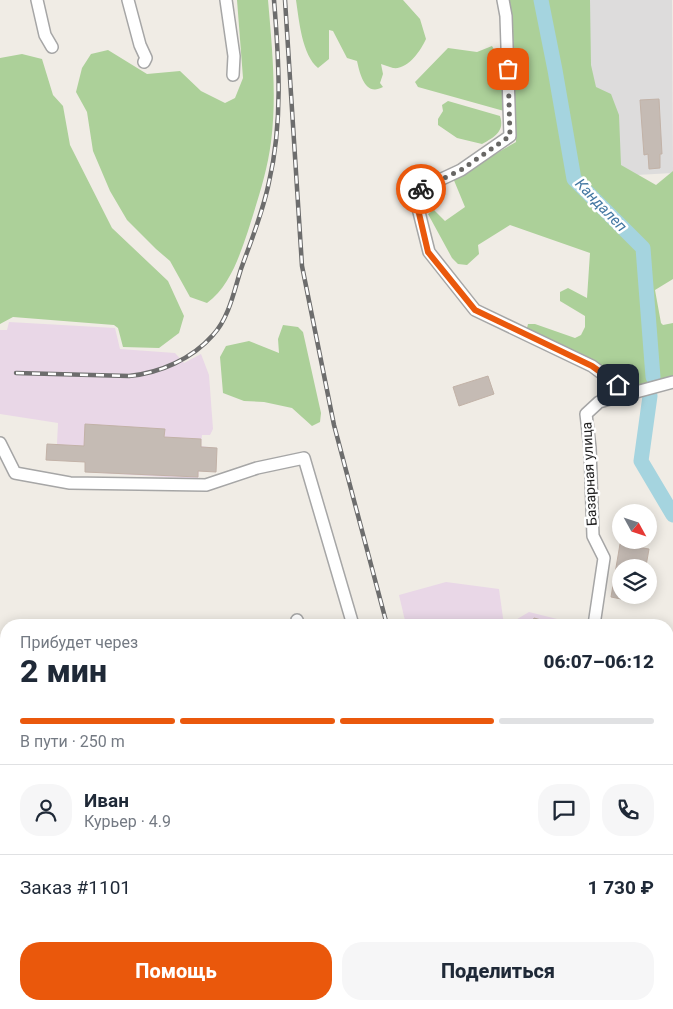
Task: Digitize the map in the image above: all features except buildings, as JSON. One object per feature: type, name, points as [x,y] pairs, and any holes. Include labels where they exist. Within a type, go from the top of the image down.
[{"type":"street","points":[[37,0],[46,35],[52,47]]},
{"type":"street","points":[[128,0],[140,45],[146,58],[144,62]]},
{"type":"street","points":[[226,0],[234,56],[233,75]]},
{"type":"street","points":[[503,0],[506,16],[510,136],[461,170],[414,192],[428,252],[475,310],[592,366],[631,395]]},
{"type":"street","name":"Базарная улица","points":[[595,619],[604,558],[593,536],[590,448],[586,414],[599,402],[631,395],[673,382]]},
{"type":"street","points":[[0,442],[15,473],[70,483],[206,485],[257,468],[304,458],[351,619]]},
{"type":"shaded area","points":[[576,0],[672,0],[673,173],[618,176],[598,157]]},
{"type":"shaded area","points":[[9,322],[115,328],[120,349],[175,353],[184,363],[201,354],[209,375],[213,429],[210,435],[202,435],[201,446],[217,448],[216,472],[199,471],[198,479],[85,472],[85,462],[46,460],[47,444],[57,444],[58,423],[0,414],[0,330],[7,330]]},
{"type":"shaded area","points":[[446,582],[499,589],[503,619],[405,619],[399,595]]},
{"type":"shaded area","points":[[529,612],[557,619],[517,619]]},
{"type":"green space","points":[[237,0],[268,0],[273,71],[273,125],[264,176],[241,251],[228,280],[207,303],[190,297],[170,261],[127,220],[110,191],[93,151],[87,112],[76,92],[82,68],[91,54],[108,50],[147,74],[180,71],[201,91],[225,103],[235,98],[243,78]]},
{"type":"green space","points":[[296,0],[403,0],[420,19],[426,39],[417,54],[404,66],[393,68],[381,64],[383,74],[380,83],[383,87],[372,89],[364,83],[357,61],[347,58],[333,31],[329,30],[329,59],[318,68],[308,55],[302,37]]},
{"type":"green space","points":[[509,0],[590,0],[591,65],[596,87],[611,94],[619,115],[621,165],[656,185],[673,171],[673,279],[655,290],[661,323],[663,325],[673,323],[673,378],[638,386],[629,386],[532,333],[527,328],[528,324],[535,324],[575,338],[581,335],[585,327],[585,316],[560,301],[560,292],[568,288],[587,298],[590,253],[510,225],[478,245],[479,254],[467,265],[458,264],[452,258],[428,214],[434,210],[445,221],[465,207],[453,178],[516,142],[512,17]]},
{"type":"green space","points":[[492,46],[502,64],[504,111],[418,87],[415,82],[448,48],[477,52]]},
{"type":"green space","points":[[22,54],[42,59],[53,95],[63,106],[70,145],[112,228],[168,281],[184,316],[179,333],[159,348],[123,347],[118,328],[114,325],[13,317],[0,324],[0,58]]},
{"type":"green space","points":[[448,101],[500,116],[500,130],[495,136],[482,144],[457,138],[438,125],[438,119],[443,111],[442,105]]},
{"type":"green space","points":[[283,325],[298,327],[303,332],[321,413],[320,422],[312,426],[292,408],[264,402],[244,401],[223,393],[220,357],[226,346],[249,341],[279,353],[278,339]]},
{"type":"waterway","name":"Кандалеп","points":[[541,0],[574,179],[643,248],[653,377]]},
{"type":"waterway","name":"Кандалеп","points":[[650,396],[641,461],[673,515]]},
{"type":"railway","points":[[16,373],[129,376],[152,372],[185,358],[205,344],[219,328],[230,304],[260,215],[273,159],[279,91],[274,0]]},
{"type":"railway","points":[[285,0],[302,266],[334,425],[385,619]]},
{"type":"way so far","points":[[421,189],[461,170],[510,136],[508,69]]},
{"type":"route","points":[[421,189],[414,192],[428,252],[475,310],[592,366],[618,385]]}]
